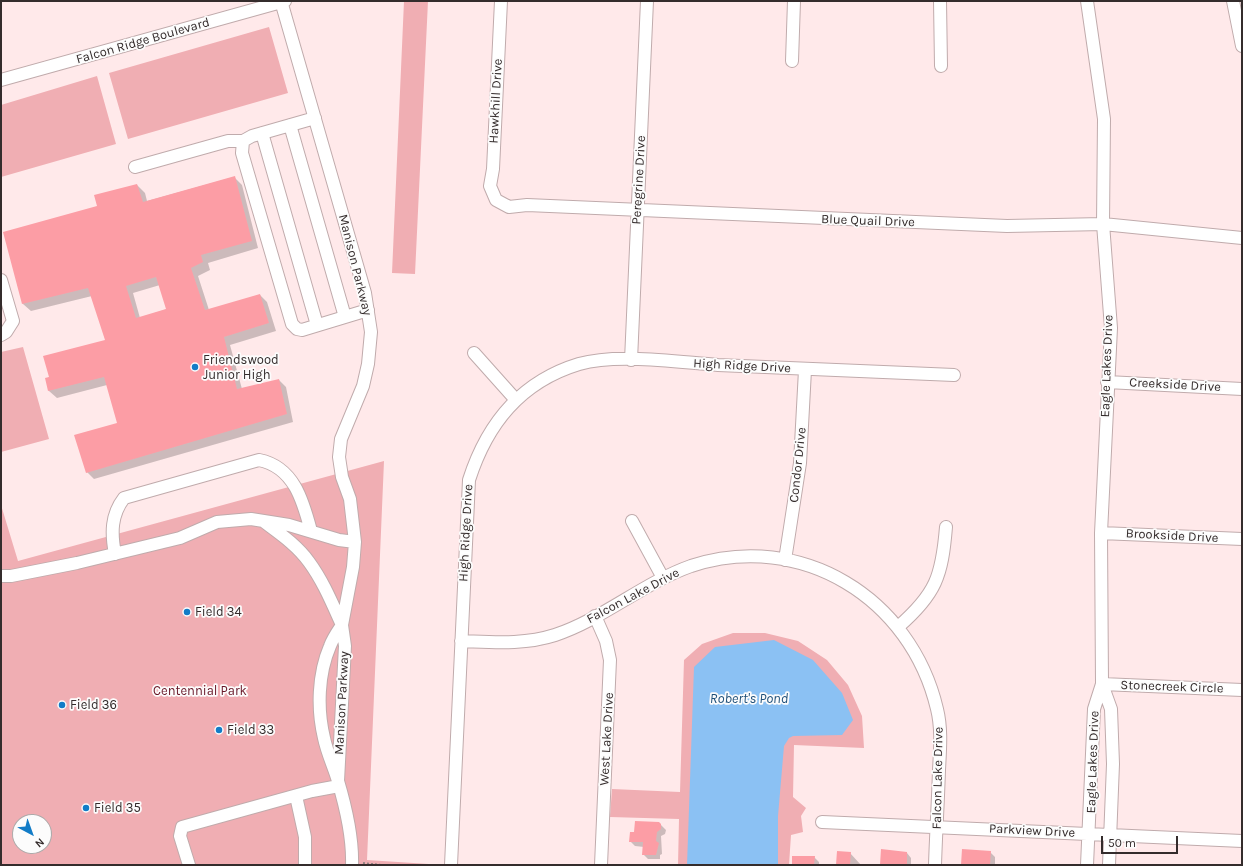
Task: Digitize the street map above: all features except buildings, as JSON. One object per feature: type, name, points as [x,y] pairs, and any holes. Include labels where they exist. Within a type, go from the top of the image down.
[{"type":"street","name":"Falcon Ridge Boulevard","points":[[1,80],[283,1]]},
{"type":"street","name":"Manison Parkway","points":[[283,1],[365,293],[371,332],[368,364],[363,386],[341,439],[339,456],[342,477],[350,499],[355,542],[353,567],[342,625],[345,646],[339,784]]},
{"type":"street","name":"Hawkhill Drive","points":[[496,200],[490,186],[493,168],[501,1]]},
{"type":"street","name":"Peregrine Drive","points":[[631,360],[647,1]]},
{"type":"street","points":[[792,61],[794,1]]},
{"type":"street","points":[[940,1],[940,66]]},
{"type":"street","name":"Eagle Lakes Drive","points":[[1087,1],[1104,120],[1103,224],[1111,328],[1107,382],[1101,533],[1102,684],[1094,709],[1088,865]]},
{"type":"street","points":[[1233,1],[1242,46]]},
{"type":"street","points":[[135,167],[228,141],[243,141],[316,118]]},
{"type":"street","points":[[290,125],[345,317]]},
{"type":"street","points":[[262,134],[317,325]]},
{"type":"street","points":[[243,141],[242,153],[292,324],[296,329],[302,330],[368,310]]},
{"type":"street","name":"Blue Quail Drive","points":[[496,200],[509,207],[526,205],[638,209],[765,217],[1007,226],[1103,224],[1242,238]]},
{"type":"street","points":[[1,280],[13,321],[6,332],[1,335]]},
{"type":"street","points":[[474,353],[516,400]]},
{"type":"street","name":"High Ridge Drive","points":[[451,865],[469,480],[485,439],[498,419],[516,400],[535,385],[555,373],[580,364],[601,360],[631,360],[805,370],[954,375]]},
{"type":"street","name":"Condor Drive","points":[[785,560],[800,463],[805,370]]},
{"type":"street","name":"Creekside Drive","points":[[1107,382],[1242,388]]},
{"type":"street","points":[[115,554],[112,537],[113,518],[118,506],[124,498],[259,460],[270,462],[284,472],[294,483],[303,499],[311,531]]},
{"type":"street","points":[[1,576],[18,574],[115,554],[180,538],[217,522],[251,519],[290,525],[339,540],[355,542]]},
{"type":"street","points":[[262,521],[289,541],[308,561],[327,591],[342,625]]},
{"type":"street","points":[[632,521],[663,578]]},
{"type":"street","points":[[898,627],[914,613],[928,596],[938,578],[943,558],[946,527]]},
{"type":"street","name":"Brookside Drive","points":[[1101,533],[1242,539]]},
{"type":"street","name":"Falcon Lake Drive","points":[[461,641],[528,641],[571,629],[663,578],[691,566],[717,560],[748,556],[785,560],[821,570],[841,579],[862,591],[882,609],[898,627],[923,667],[938,710],[940,734],[935,865]]},
{"type":"street","name":"West Lake Drive","points":[[595,616],[606,641],[610,660],[601,865]]},
{"type":"street","name":"Manison Parkway","points":[[342,625],[330,645],[322,674],[319,707],[324,738],[339,784],[351,840],[352,865]]},
{"type":"street","name":"Eagle Lakes Drive","points":[[1102,684],[1111,709],[1113,764],[1109,865]]},
{"type":"street","name":"Stonecreek Circle","points":[[1102,684],[1242,690]]},
{"type":"street","points":[[189,865],[180,836],[182,827],[339,784]]},
{"type":"street","points":[[296,796],[304,837],[305,865]]},
{"type":"street","name":"Parkview Drive","points":[[822,822],[937,826],[1090,835],[1242,841]]},
{"type":"path","points":[[362,865],[362,863],[381,865]]},
{"type":"green space","points":[[404,1],[428,1],[415,274],[392,273]]},
{"type":"green space","points":[[269,27],[288,93],[128,139],[109,73]]},
{"type":"green space","points":[[97,76],[116,144],[1,177],[1,105]]},
{"type":"green space","points":[[23,347],[49,439],[1,452],[1,352]]},
{"type":"green space","name":"Centennial Park","points":[[384,461],[367,860],[444,865],[1,865],[1,505],[18,561]]},
{"type":"green space","points":[[733,633],[765,633],[798,641],[827,660],[848,685],[862,716],[864,748],[794,745],[793,797],[806,808],[801,816],[803,832],[791,835],[789,865],[678,865],[679,819],[610,817],[612,789],[680,792],[684,660],[702,644]]},
{"type":"water","name":"Robert's Pond","points":[[774,640],[813,660],[842,693],[853,720],[842,735],[793,736],[789,738],[784,746],[778,816],[778,865],[687,865],[694,667],[715,647]]},
{"type":"place","name":"Friendswood Junior High","points":[[195,367]]},
{"type":"place","name":"Field 34","points":[[187,612]]},
{"type":"place","name":"Field 36","points":[[62,705]]},
{"type":"place","name":"Field 33","points":[[219,730]]},
{"type":"place","name":"Field 35","points":[[86,808]]}]
